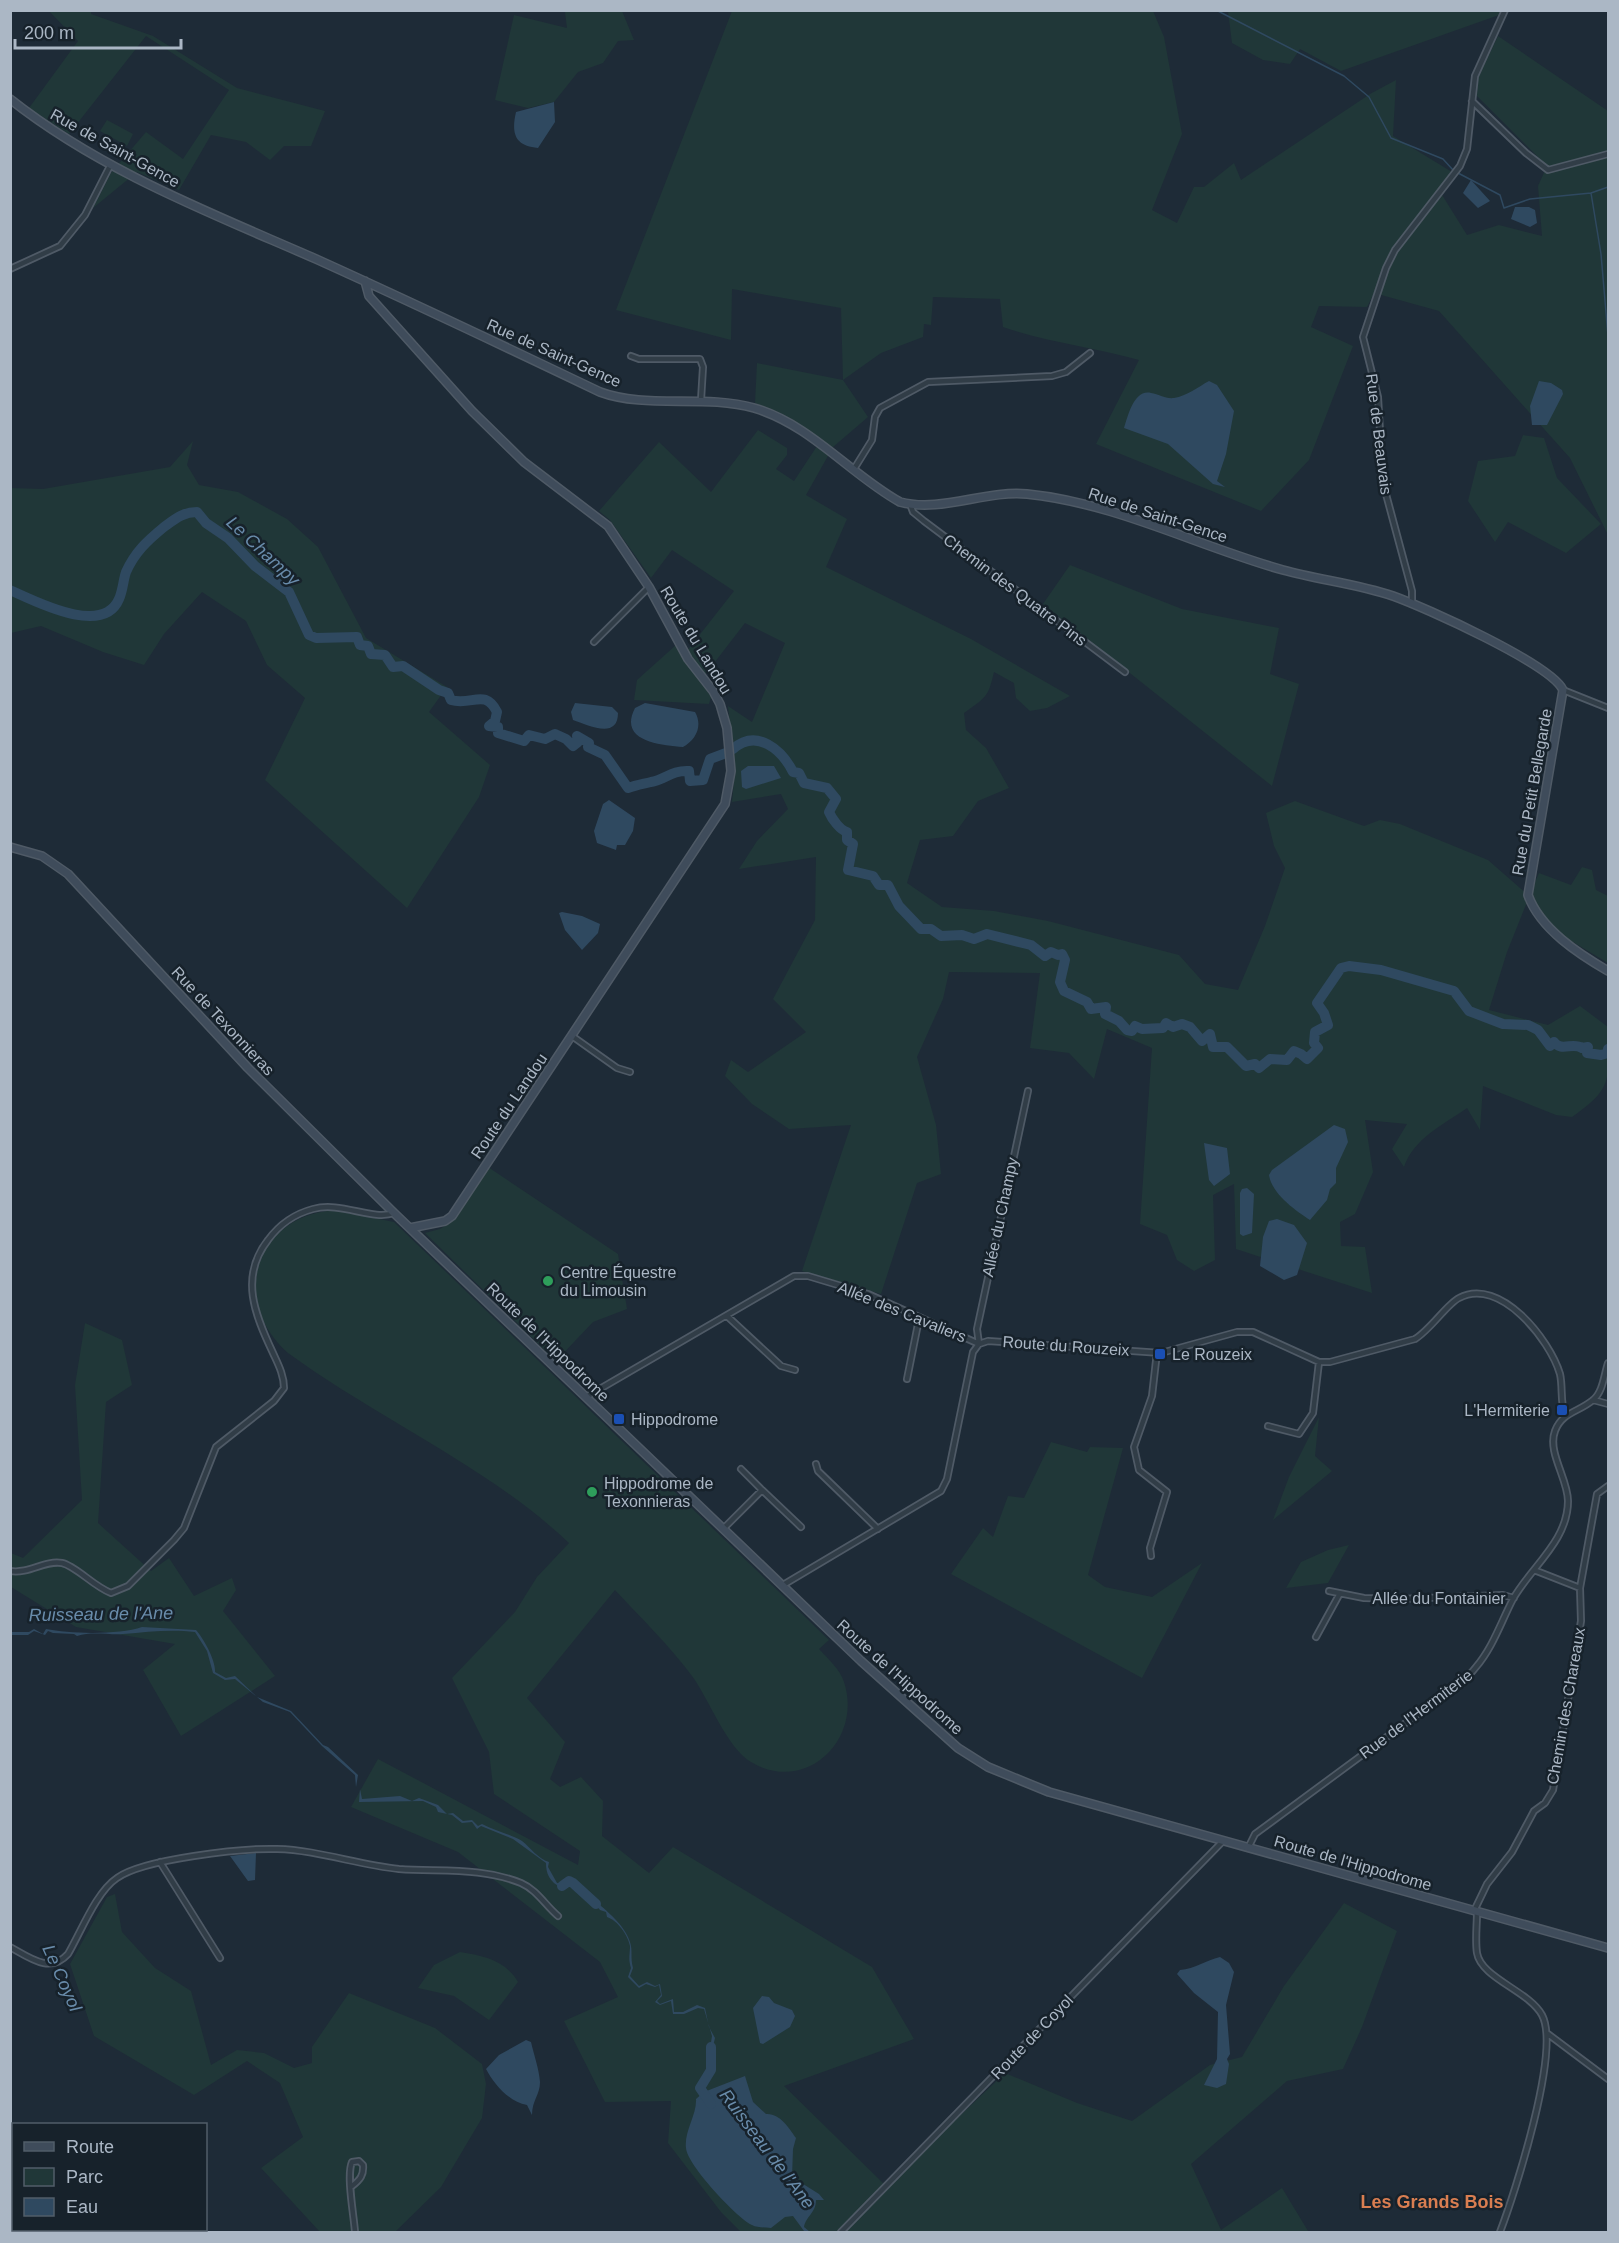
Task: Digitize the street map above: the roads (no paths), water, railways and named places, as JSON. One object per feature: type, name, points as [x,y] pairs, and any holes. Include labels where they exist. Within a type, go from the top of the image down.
[{"type":"street","name":"Rue de Beauvais","points":[[1412,604],[1412,591],[1383,483],[1377,397],[1363,337],[1386,268],[1395,250],[1460,166],[1467,149],[1475,76],[1505,10]]},
{"type":"street","name":"Rue de Saint-Gence","points":[[10,99],[42,124],[169,194],[365,281],[612,397],[701,400],[736,404],[768,413],[803,433],[891,496],[909,504],[1012,494],[1095,507],[1283,570],[1370,590],[1412,604],[1515,653],[1549,675],[1560,684],[1563,690],[1608,708]]},
{"type":"street","points":[[1472,100],[1526,153],[1548,170],[1608,154]]},
{"type":"street","points":[[10,268],[60,246],[85,215],[111,164]]},
{"type":"street","name":"Route du Landou","points":[[365,281],[369,296],[472,411],[524,462],[603,519],[649,587],[688,659],[713,691],[720,704],[727,728],[730,755],[729,793],[725,804],[452,1216],[445,1221],[410,1227]]},
{"type":"street","points":[[854,469],[872,440],[875,417],[880,408],[914,388],[928,382],[1052,376],[1066,372],[1090,353]]},
{"type":"street","points":[[631,356],[639,359],[700,359],[703,367],[701,400]]},
{"type":"street","name":"Chemin des Quatre Pins","points":[[909,504],[913,512],[924,521],[1125,672]]},
{"type":"street","points":[[594,642],[649,587]]},
{"type":"street","name":"Rue du Petit Bellegarde","points":[[1563,690],[1528,895],[1532,904],[1557,935],[1608,971]]},
{"type":"street","name":"Rue de Texonnieras","points":[[10,847],[42,856],[57,864],[248,1068],[410,1227]]},
{"type":"street","points":[[572,1036],[617,1068],[630,1072]]},
{"type":"street","name":"Allée du Champy","points":[[979,1344],[977,1329],[1028,1091]]},
{"type":"street","points":[[10,1571],[24,1573],[51,1563],[64,1564],[96,1587],[111,1593],[128,1586],[184,1528],[216,1447],[274,1401],[284,1388],[282,1374],[258,1322],[252,1299],[252,1277],[262,1247],[288,1220],[312,1209],[327,1206],[349,1208],[383,1216],[394,1213]]},
{"type":"street","name":"Route de l'Hippodrome","points":[[410,1227],[937,1732],[988,1767],[1049,1792],[1608,1948]]},
{"type":"street","name":"Allée des Cavaliers","points":[[586,1397],[794,1276],[808,1276],[868,1294],[919,1319],[979,1344]]},
{"type":"street","points":[[1268,1426],[1299,1434],[1313,1413],[1319,1362],[1330,1362],[1415,1339],[1426,1332],[1456,1299],[1467,1295],[1480,1295],[1514,1308],[1537,1332],[1560,1374],[1565,1415],[1593,1400],[1599,1392],[1608,1363]]},
{"type":"street","points":[[727,1316],[781,1366],[795,1370]]},
{"type":"street","points":[[907,1379],[919,1319]]},
{"type":"street","name":"Route du Rouzeix","points":[[783,1585],[930,1499],[944,1485],[973,1352],[979,1344],[988,1341],[1157,1352],[1237,1332],[1252,1332],[1319,1362]]},
{"type":"street","points":[[1151,1556],[1150,1548],[1167,1492],[1139,1470],[1134,1447],[1152,1396],[1157,1352]]},
{"type":"street","points":[[1593,1400],[1608,1404]]},
{"type":"street","name":"Rue de l'Hermiterie","points":[[1248,1848],[1255,1834],[1469,1676],[1491,1646],[1514,1598],[1550,1551],[1566,1518],[1568,1502],[1565,1481],[1553,1440],[1558,1425],[1565,1415]]},
{"type":"street","points":[[816,1464],[818,1471],[878,1529]]},
{"type":"street","points":[[741,1469],[801,1527]]},
{"type":"street","name":"Chemin des Chareaux","points":[[1476,1911],[1487,1884],[1512,1852],[1534,1811],[1545,1803],[1552,1790],[1581,1621],[1580,1588],[1597,1494],[1608,1486]]},
{"type":"street","points":[[724,1528],[762,1490]]},
{"type":"street","points":[[1534,1570],[1580,1588]]},
{"type":"street","name":"Allée du Fontainier","points":[[1329,1591],[1339,1595],[1400,1599],[1503,1594],[1514,1598]]},
{"type":"street","points":[[1316,1637],[1339,1595]]},
{"type":"street","name":"Route de Coyol","points":[[841,2232],[1223,1841]]},
{"type":"street","points":[[10,1947],[34,1960],[52,1965],[62,1961],[68,1954],[104,1889],[115,1879],[160,1862],[278,1849],[400,1869],[438,1869],[496,1875],[523,1884],[538,1893],[558,1916]]},
{"type":"street","points":[[160,1862],[220,1958]]},
{"type":"street","points":[[1476,1911],[1477,1955],[1485,1969],[1531,2001],[1540,2012],[1548,2034],[1527,2147],[1500,2232]]},
{"type":"street","points":[[1548,2034],[1608,2079]]},
{"type":"street","points":[[352,2186],[364,2173],[363,2165],[359,2161],[352,2162],[350,2166],[355,2232]]},
{"type":"water","points":[[554,102],[555,122],[538,148],[520,142],[516,138],[514,127],[516,112]]},
{"type":"water","points":[[1471,180],[1490,201],[1478,208],[1463,193]]},
{"type":"water","points":[[1515,207],[1529,207],[1535,210],[1537,223],[1530,227],[1511,219]]},
{"type":"water","points":[[1209,381],[1217,385],[1234,411],[1226,454],[1217,481],[1225,487],[1213,484],[1168,444],[1124,428],[1133,404],[1140,395],[1151,393],[1168,398],[1179,397]]},
{"type":"water","points":[[1539,381],[1551,383],[1562,390],[1563,394],[1547,425],[1532,425],[1530,406]]},
{"type":"water","points":[[575,703],[612,707],[618,713],[617,721],[613,726],[601,728],[573,720],[571,712]]},
{"type":"water","points":[[645,703],[695,712],[698,727],[695,737],[683,747],[663,745],[636,734],[632,728],[631,719],[635,708]]},
{"type":"water","points":[[748,766],[774,766],[781,778],[746,789],[742,787],[741,771]]},
{"type":"water","points":[[609,800],[635,818],[633,831],[625,845],[617,845],[616,850],[597,843],[594,831],[603,804]]},
{"type":"water","points":[[559,913],[582,916],[600,924],[598,933],[582,950],[565,930]]},
{"type":"water","points":[[1334,1125],[1345,1129],[1348,1142],[1336,1168],[1336,1183],[1330,1189],[1327,1200],[1310,1220],[1279,1195],[1269,1175],[1272,1170]]},
{"type":"water","points":[[1204,1143],[1227,1148],[1230,1174],[1214,1186],[1209,1180]]},
{"type":"water","points":[[1247,1188],[1254,1194],[1252,1233],[1243,1236],[1240,1234],[1240,1193],[1242,1189]]},
{"type":"water","points":[[1277,1219],[1294,1225],[1307,1243],[1297,1275],[1284,1280],[1260,1266],[1263,1237],[1269,1221]]},
{"type":"water","points":[[142,1627],[196,1630],[209,1650],[215,1672],[226,1678],[235,1676],[257,1697],[291,1711],[323,1745],[358,1775],[356,1787],[355,1775],[322,1746],[290,1712],[263,1702],[235,1679],[225,1680],[213,1673],[207,1651],[195,1632],[168,1631],[77,1636],[48,1631],[45,1635],[34,1631],[28,1635],[11,1635],[11,1632],[29,1632],[34,1629],[43,1634],[46,1629],[94,1633]]},
{"type":"water","points":[[360,1789],[362,1799],[400,1796],[412,1801],[419,1798],[438,1805],[447,1814],[438,1812],[436,1807],[423,1801],[359,1802]]},
{"type":"water","points":[[453,1813],[463,1821],[472,1820],[478,1826],[482,1824],[513,1836],[549,1862],[548,1867],[557,1883],[564,1884],[569,1879],[573,1883],[562,1888],[558,1886],[549,1877],[546,1863],[513,1839],[481,1826],[477,1829],[472,1822],[462,1823],[447,1814]]},
{"type":"water","points":[[256,1853],[255,1880],[248,1881],[230,1856]]},
{"type":"water","points":[[588,1895],[612,1916],[623,1928],[627,1935],[631,1945],[633,1968],[630,1976],[639,1986],[647,1982],[655,1986],[660,1984],[662,1996],[657,2001],[660,2004],[673,1999],[674,2012],[683,2012],[697,2005],[705,2008],[708,2023],[704,2009],[698,2008],[684,2014],[673,2014],[671,2001],[660,2005],[655,2002],[661,1995],[659,1985],[655,1987],[646,1984],[639,1988],[628,1977],[631,1968],[630,1946],[627,1937],[622,1928],[607,1917],[606,1912],[600,1910]]},
{"type":"water","points":[[1220,1957],[1229,1963],[1234,1972],[1226,2005],[1229,2064],[1226,2084],[1217,2088],[1204,2085],[1217,2059],[1218,2012],[1194,1993],[1177,1974],[1180,1970]]},
{"type":"water","points":[[762,1996],[769,1997],[774,2003],[792,2010],[795,2016],[790,2027],[763,2044],[760,2043],[753,2008]]},
{"type":"water","points":[[710,2028],[715,2038],[710,2059],[712,2036]]},
{"type":"water","points":[[526,2040],[531,2042],[540,2082],[532,2115],[527,2105],[503,2092],[486,2069],[499,2055]]},
{"type":"water","points":[[711,2062],[713,2069],[703,2083],[703,2088],[698,2089],[706,2078]]},
{"type":"water","points":[[745,2076],[753,2102],[766,2114],[780,2119],[796,2138],[793,2149],[792,2177],[819,2194],[824,2200],[816,2200],[805,2223],[804,2227],[810,2232],[804,2231],[793,2216],[785,2217],[771,2228],[752,2225],[703,2178],[689,2156],[686,2142],[696,2099],[704,2092]]},
{"type":"waterway","points":[[1216,10],[1344,76],[1369,97],[1391,138],[1443,159],[1453,170]]},
{"type":"waterway","points":[[1458,173],[1500,195],[1504,208],[1530,199],[1591,193],[1601,254],[1608,336]]},
{"type":"waterway","points":[[1591,193],[1608,187]]},
{"type":"waterway","name":"Le Champy","points":[[10,590],[68,613],[84,616],[99,615],[111,610],[119,599],[126,572],[137,553],[164,527],[187,513],[197,512],[206,523],[228,538],[255,566],[289,592],[309,635],[316,638],[357,637],[360,645],[368,646],[371,654],[385,655],[393,667],[403,666],[439,690],[448,693],[451,700],[483,699],[488,701],[497,712],[495,721],[489,726],[498,727],[498,733],[524,741],[529,735],[545,739],[555,734],[566,739],[573,746],[578,742],[577,736],[589,743],[588,747],[605,755],[628,788],[683,771],[689,771],[690,781],[703,780],[710,759],[726,753]]},
{"type":"waterway","name":"Le Champy","points":[[733,749],[742,743],[751,741],[768,744],[782,756],[793,772],[799,773],[804,783],[827,788],[836,799],[829,812],[836,824],[847,832],[847,840],[853,844],[848,870],[873,876],[879,885],[888,885],[899,906],[921,929],[931,929],[941,936],[962,935],[974,939],[987,934],[1031,945],[1045,956],[1051,952],[1062,954],[1065,960],[1060,982],[1064,991],[1087,1002],[1091,1009],[1106,1007],[1105,1014],[1119,1021],[1127,1030],[1132,1031],[1135,1026],[1142,1029],[1163,1028],[1166,1023],[1173,1027],[1182,1024],[1190,1027],[1202,1041],[1210,1034],[1213,1047],[1227,1047],[1246,1066],[1255,1064],[1259,1068],[1270,1059],[1287,1060],[1294,1051],[1307,1059],[1318,1048],[1314,1043],[1315,1032],[1328,1025],[1317,1003],[1341,968],[1349,966],[1381,970],[1454,991],[1469,1011],[1503,1024],[1528,1025],[1538,1030],[1550,1046],[1554,1042],[1564,1047],[1588,1047],[1587,1053],[1601,1055],[1608,1053],[1608,1049]]},
{"type":"waterway","name":"Ruisseau de l'Ane","points":[[562,1886],[569,1881],[573,1883],[596,1904]]},
{"type":"waterway","name":"Ruisseau de l'Ane","points":[[711,2047],[711,2070],[700,2088],[711,2104]]},
{"type":"place","name":"Centre Équestre du Limousin","points":[[548,1281]]},
{"type":"place","name":"Le Rouzeix","points":[[1160,1354]]},
{"type":"place","name":"L'Hermiterie","points":[[1562,1410]]},
{"type":"place","name":"Hippodrome","points":[[619,1419]]},
{"type":"place","name":"Hippodrome de Texonnieras","points":[[592,1492]]},
{"type":"district","name":"Les Grands Bois","points":[[1432,2202]]},
{"type":"water label","name":"Le Coyol","points":[[62,1978]]}]
